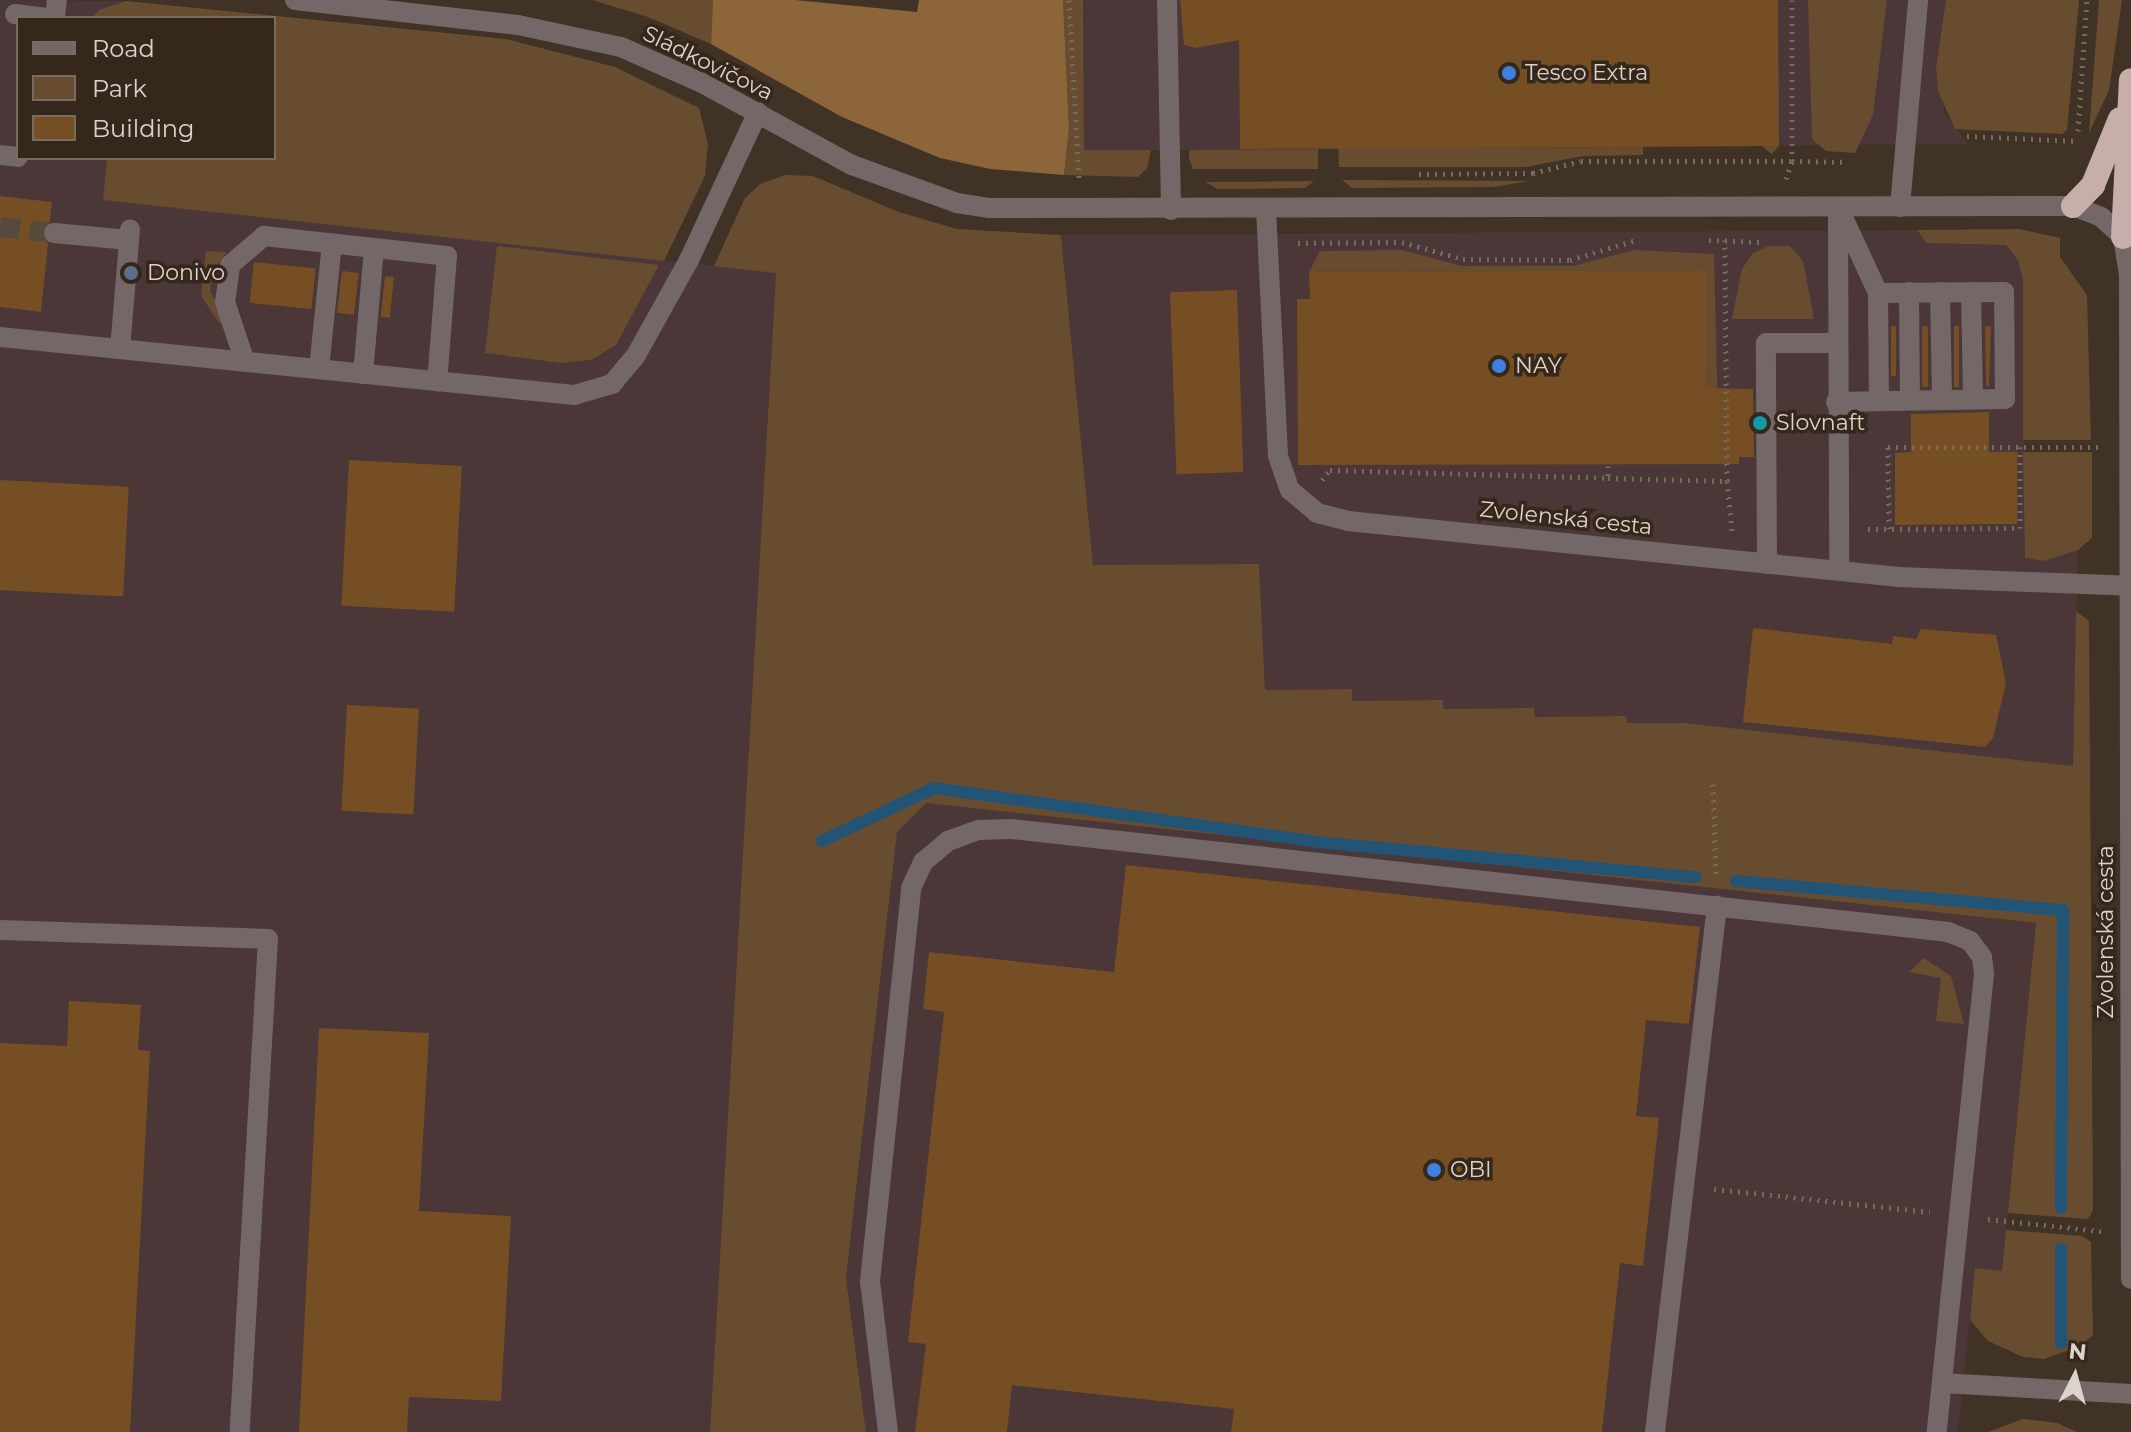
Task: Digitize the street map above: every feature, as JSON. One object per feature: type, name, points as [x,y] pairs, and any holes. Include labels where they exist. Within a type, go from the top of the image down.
[{"type":"highway","points":[[2073,206],[2093,185],[2130,87]]},
{"type":"highway","points":[[2123,237],[2130,87]]},
{"type":"street","name":"Sládkovičova","points":[[295,0],[518,25],[586,38],[658,62],[758,112],[852,165],[957,203],[990,208],[1171,210]]},
{"type":"street","points":[[1167,0],[1171,210],[2073,206],[2101,217],[2123,237]]},
{"type":"street","points":[[1900,207],[1918,0]]},
{"type":"street","points":[[15,14],[32,16]]},
{"type":"street","points":[[0,337],[574,395],[612,384],[635,357],[689,260],[758,112]]},
{"type":"street","points":[[1838,207],[1878,293],[1879,400]]},
{"type":"street","points":[[1838,207],[1835,343],[1839,571]]},
{"type":"street","points":[[1266,209],[1278,456],[1301,504]]},
{"type":"street","points":[[54,233],[130,234],[120,349]]},
{"type":"street","points":[[245,362],[225,302],[230,265],[264,236],[447,256],[437,382]]},
{"type":"street","name":"Zvolenská cesta","points":[[2123,237],[2129,274],[2131,1279]]},
{"type":"street","points":[[319,369],[332,244]]},
{"type":"street","points":[[363,374],[374,249]]},
{"type":"street","points":[[1909,292],[1910,400]]},
{"type":"street","points":[[1940,292],[1942,399]]},
{"type":"street","points":[[1971,292],[1973,399]]},
{"type":"street","points":[[1836,402],[2005,399],[2004,292],[1878,293]]},
{"type":"street","points":[[1767,564],[1766,343],[1835,343]]},
{"type":"street","name":"Zvolenská cesta","points":[[1301,504],[1348,521],[1767,564],[1839,571],[2129,586]]},
{"type":"street","points":[[888,1432],[870,1281],[911,888],[923,862],[948,841],[979,830],[1056,834],[1717,906],[1948,932],[1970,941],[1982,957],[1937,1432]]},
{"type":"street","points":[[1655,1432],[1717,906]]},
{"type":"street","points":[[0,930],[268,939],[240,1432]]},
{"type":"street","points":[[1942,1383],[2131,1394]]},
{"type":"path","points":[[1069,0],[1079,182]]},
{"type":"path","points":[[1792,0],[1792,161]]},
{"type":"path","points":[[1967,136],[2077,142],[2087,0]]},
{"type":"path","points":[[1773,172],[1775,160]]},
{"type":"path","points":[[1407,174],[1533,173],[1581,161],[1847,162]]},
{"type":"path","points":[[1268,243],[1402,242],[1463,259],[1570,260],[1653,240]]},
{"type":"path","points":[[1696,240],[1760,242]]},
{"type":"path","points":[[1725,240],[1727,481],[1735,560]]},
{"type":"path","points":[[1889,529],[1888,447],[1925,450],[2100,447]]},
{"type":"path","points":[[1839,529],[2020,528],[2020,447]]},
{"type":"path","points":[[1608,466],[1608,478]]},
{"type":"path","points":[[1301,504],[1330,470],[1727,481]]},
{"type":"path","points":[[1713,784],[1717,906]]},
{"type":"path","points":[[1700,1188],[2102,1231]]},
{"type":"shaded area","points":[[0,0],[126,1],[99,10],[94,16],[16,16],[16,160],[107,160],[103,200],[776,272],[710,1432],[0,1432]]},
{"type":"shaded area","points":[[713,0],[795,0],[917,12],[919,0],[1063,0],[1069,128],[1064,175],[990,169],[940,158],[842,117],[711,44]]},
{"type":"shaded area","name":"Tesco Extra","points":[[1083,0],[1946,0],[1936,67],[1945,114],[1968,144],[1084,151]]},
{"type":"shaded area","points":[[1917,230],[1926,243],[2006,245],[2018,260],[2023,280],[2025,558],[2044,561],[2078,550],[2073,766],[1685,723],[1626,723],[1625,716],[1535,717],[1534,708],[1443,709],[1442,700],[1352,701],[1351,689],[1265,690],[1259,565],[1093,565],[1061,235]]},
{"type":"shaded area","points":[[926,803],[2037,923],[2002,1272],[1975,1269],[1958,1432],[866,1432],[846,1278],[897,831]]},
{"type":"green space","points":[[592,0],[713,0],[711,44],[648,17]]},
{"type":"green space","points":[[1063,0],[1083,0],[1084,150],[1151,150],[1147,168],[1138,177],[1064,175],[1069,128]]},
{"type":"green space","points":[[1808,0],[1887,0],[1873,115],[1855,153],[1826,151],[1812,139]]},
{"type":"green space","points":[[1946,0],[2079,0],[2067,130],[2062,134],[1955,129],[1938,91],[1936,67]]},
{"type":"green space","points":[[2099,0],[2122,0],[2109,90],[2089,133]]},
{"type":"green space","points":[[126,1],[276,16],[94,16],[99,10]]},
{"type":"green space","points":[[276,16],[506,39],[615,67],[699,108],[708,144],[705,176],[664,261],[103,200],[107,160],[276,160]]},
{"type":"green space","points":[[1706,82],[1779,146],[1772,154],[1699,91]]},
{"type":"green space","points":[[1643,147],[1643,155],[1583,156],[1526,167],[1339,167],[1338,148]]},
{"type":"green space","points":[[1318,149],[1318,169],[1193,169],[1189,158],[1189,150]]},
{"type":"green space","points":[[785,175],[813,176],[899,212],[957,229],[1061,235],[1093,565],[1259,564],[1265,690],[1352,689],[1352,701],[1443,700],[1443,709],[1534,708],[1535,717],[1626,716],[1627,723],[1685,723],[2073,766],[2076,611],[2089,621],[2093,1210],[2088,1219],[2008,1213],[2036,923],[926,803],[897,832],[846,1278],[866,1432],[710,1432],[776,273],[714,266],[745,198],[760,184]]},
{"type":"green space","points":[[1342,180],[1529,181],[1494,187],[1352,188]]},
{"type":"green space","points":[[1314,181],[1305,188],[1218,189],[1205,182]]},
{"type":"green space","points":[[2019,229],[2060,238],[2060,257],[2087,295],[2091,440],[2023,440],[2023,280],[2018,260],[2006,245],[1926,243],[1917,230]]},
{"type":"green space","points":[[497,246],[659,265],[616,345],[591,360],[561,363],[485,353]]},
{"type":"green space","points":[[1769,246],[1790,246],[1803,261],[1814,319],[1732,319],[1742,269],[1753,253]]},
{"type":"green space","points":[[1402,250],[1462,266],[1573,266],[1635,250],[1714,254],[1719,458],[1707,465],[1705,270],[1309,272],[1320,251]]},
{"type":"green space","points":[[206,251],[227,252],[213,271],[210,291],[224,316],[220,324],[201,296]]},
{"type":"green space","points":[[2023,452],[2092,452],[2092,538],[2078,550],[2044,561],[2025,558]]},
{"type":"green space","points":[[1924,958],[1951,976],[1964,1024],[1936,1021],[1941,978],[1909,972]]},
{"type":"green space","points":[[2006,1230],[2082,1236],[2091,1242],[2093,1335],[2080,1346],[2044,1359],[2023,1357],[1988,1341],[1970,1320],[1975,1268],[2002,1271]]},
{"type":"green space","points":[[2023,1419],[2057,1423],[2077,1432],[1988,1432]]},
{"type":"building","name":"Tesco Extra","points":[[1180,0],[1778,0],[1779,146],[1240,149],[1239,40],[1195,48],[1184,45]]},
{"type":"building","points":[[0,196],[52,202],[50,221],[41,233],[48,244],[41,312],[0,307]]},
{"type":"building","points":[[254,262],[316,268],[311,309],[250,303]]},
{"type":"building","points":[[1706,270],[1706,388],[1753,389],[1754,457],[1739,457],[1739,464],[1298,465],[1297,299],[1310,299],[1309,272]]},
{"type":"building","points":[[342,271],[359,273],[354,315],[337,313]]},
{"type":"building","points":[[385,276],[394,277],[390,318],[381,317]]},
{"type":"building","points":[[1237,290],[1243,472],[1176,474],[1170,292]]},
{"type":"building","points":[[1891,326],[1896,326],[1896,376],[1891,376]]},
{"type":"building","points":[[1922,326],[1928,326],[1928,387],[1922,387]]},
{"type":"building","points":[[1954,326],[1959,326],[1959,387],[1954,387]]},
{"type":"building","points":[[1985,326],[1991,326],[1989,386],[1986,386]]},
{"type":"building","points":[[1989,412],[1989,452],[2017,452],[2017,524],[1895,525],[1895,453],[1911,452],[1911,414]]},
{"type":"building","points":[[349,460],[462,466],[454,612],[341,606]]},
{"type":"building","points":[[0,480],[129,487],[123,597],[0,590]]},
{"type":"building","points":[[1753,628],[1892,644],[1893,636],[1916,639],[1921,629],[1996,635],[2006,683],[1993,738],[1985,747],[1743,722]]},
{"type":"building","points":[[347,705],[419,709],[413,815],[341,811]]},
{"type":"building","points":[[1126,865],[1700,927],[1689,1024],[1646,1020],[1636,1116],[1659,1118],[1643,1266],[1620,1263],[1602,1432],[1231,1432],[1234,1409],[1012,1385],[1007,1432],[915,1432],[926,1344],[908,1342],[944,1012],[923,1009],[929,952],[1114,972]]},
{"type":"building","points":[[69,1001],[141,1005],[138,1050],[150,1051],[130,1432],[0,1432],[0,1043],[67,1046]]},
{"type":"building","points":[[319,1028],[429,1033],[419,1211],[511,1216],[501,1401],[409,1397],[407,1432],[299,1432]]},
{"type":"waterway","points":[[822,841],[934,788],[1317,842],[1695,877]]},
{"type":"waterway","points":[[1736,881],[2063,910],[2061,1208]]},
{"type":"waterway","points":[[2061,1249],[2061,1343]]},
{"type":"tunnel","points":[[0,227],[54,233]]},
{"type":"place","name":"Tesco Extra","points":[[1509,73]]},
{"type":"place","name":"Donivo","points":[[131,273]]},
{"type":"place","name":"NAY","points":[[1499,366]]},
{"type":"place","name":"Slovnaft","points":[[1760,423]]},
{"type":"place","name":"OBI","points":[[1434,1170]]}]
